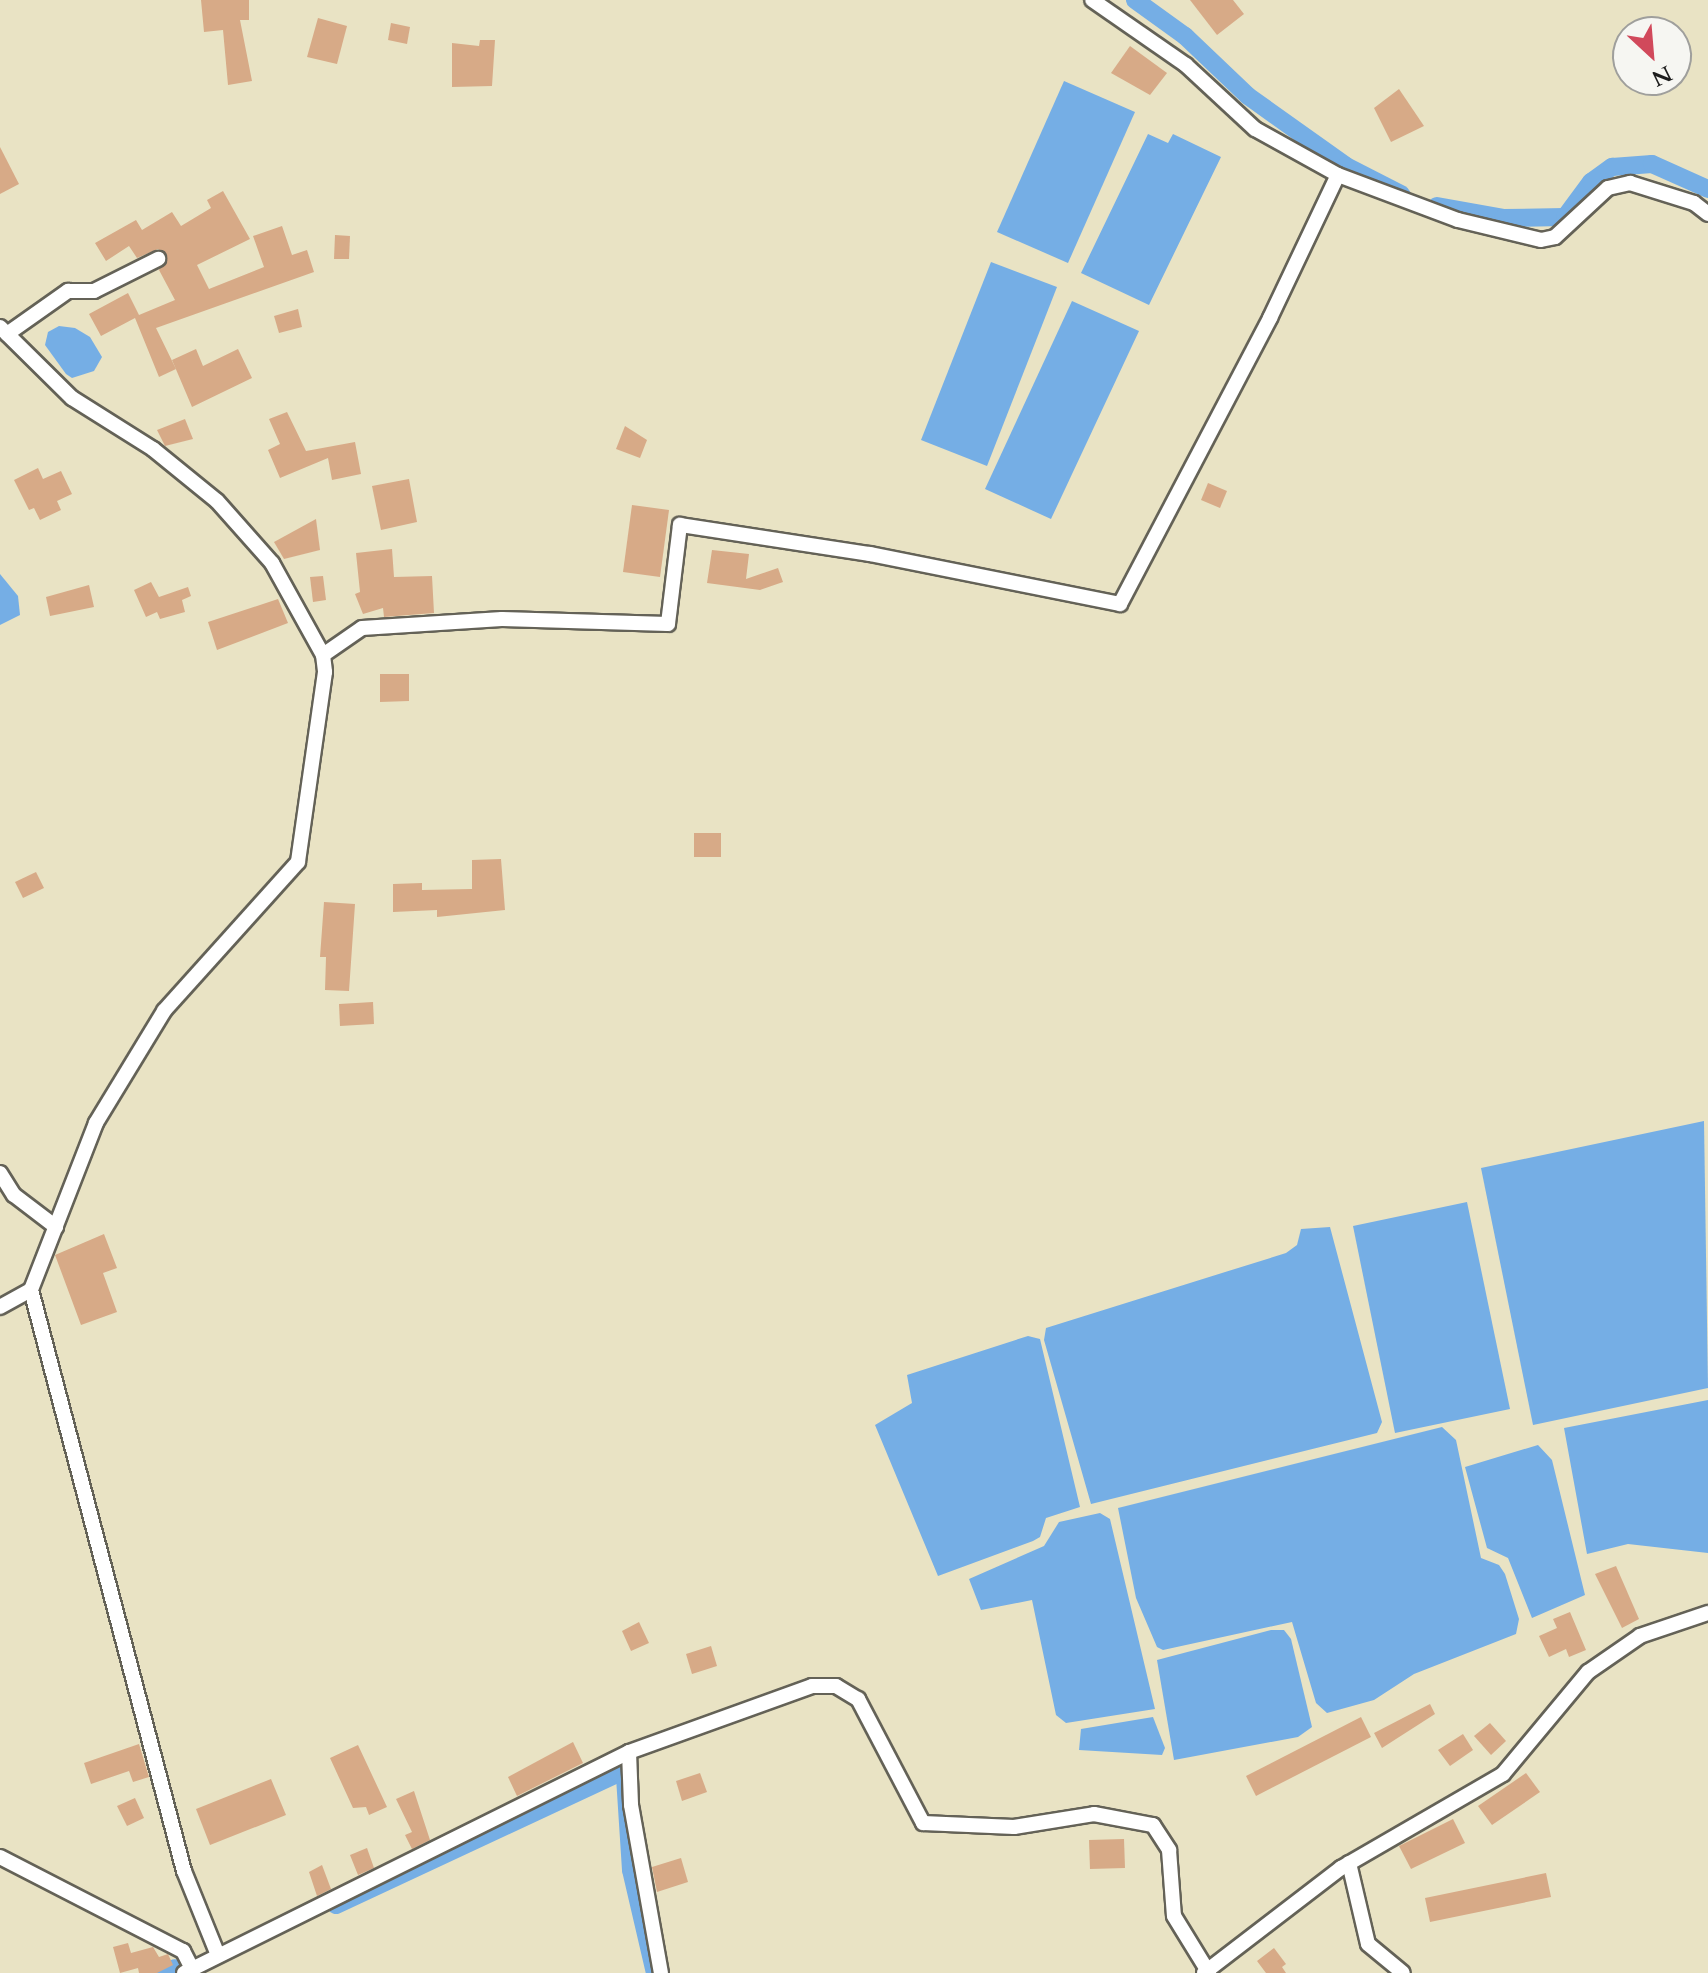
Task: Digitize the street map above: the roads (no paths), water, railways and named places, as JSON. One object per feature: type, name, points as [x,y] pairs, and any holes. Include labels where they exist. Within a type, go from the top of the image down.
[{"type":"street","points":[[1092,0],[1186,65],[1255,129],[1338,175],[1458,220],[1541,240],[1555,237],[1608,188],[1630,183],[1694,203],[1708,214]]},
{"type":"street","points":[[323,655],[362,628],[502,619],[668,624],[680,525],[870,554],[1120,604],[1270,318],[1338,175]]},
{"type":"street","points":[[158,259],[94,291],[68,291],[4,331],[72,398],[153,449],[217,501],[272,563],[323,655],[298,862],[164,1011],[96,1123],[31,1290],[184,1871],[218,1955]]},
{"type":"street","points":[[0,1173],[14,1195],[56,1227]]},
{"type":"street","points":[[0,1307],[31,1290]]},
{"type":"street","points":[[0,1857],[183,1951],[188,1970],[629,1752],[812,1686],[836,1686],[858,1699],[923,1823],[1014,1827],[1094,1814],[1153,1825],[1169,1850],[1174,1916],[1207,1972],[1349,1863],[1503,1774],[1588,1672],[1640,1636],[1708,1613]]},
{"type":"street","points":[[629,1752],[631,1805],[661,1973]]},
{"type":"street","points":[[1349,1863],[1368,1944],[1403,1973]]},
{"type":"water","points":[[1064,81],[1135,112],[1068,263],[997,232]]},
{"type":"water","points":[[1148,134],[1168,143],[1173,134],[1221,157],[1149,305],[1081,273]]},
{"type":"water","points":[[991,262],[1057,287],[987,466],[921,440]]},
{"type":"water","points":[[1072,301],[1139,331],[1051,519],[985,489]]},
{"type":"water","points":[[59,326],[75,328],[90,337],[102,357],[94,371],[72,378],[66,374],[45,345],[48,332]]},
{"type":"water","points":[[0,574],[18,596],[20,615],[0,625]]},
{"type":"water","points":[[1704,1121],[1708,1388],[1533,1425],[1481,1168]]},
{"type":"water","points":[[1467,1202],[1510,1409],[1395,1433],[1353,1226]]},
{"type":"water","points":[[1330,1227],[1382,1422],[1377,1433],[1091,1504],[1044,1340],[1046,1328],[1286,1253],[1297,1245],[1301,1229]]},
{"type":"water","points":[[1028,1336],[1040,1339],[1080,1507],[1046,1518],[1040,1537],[1033,1541],[938,1576],[875,1425],[912,1403],[907,1375]]},
{"type":"water","points":[[1708,1400],[1708,1553],[1628,1544],[1587,1554],[1564,1428]]},
{"type":"water","points":[[1442,1427],[1456,1440],[1481,1558],[1499,1565],[1505,1574],[1519,1619],[1516,1634],[1414,1674],[1374,1700],[1327,1713],[1316,1703],[1292,1622],[1163,1650],[1157,1647],[1136,1598],[1118,1508]]},
{"type":"water","points":[[1538,1445],[1552,1460],[1585,1595],[1532,1618],[1508,1558],[1487,1548],[1465,1467]]},
{"type":"water","points":[[1100,1513],[1110,1519],[1155,1709],[1066,1723],[1056,1715],[1032,1600],[981,1610],[969,1579],[1044,1546],[1059,1522]]},
{"type":"water","points":[[1271,1630],[1284,1630],[1291,1639],[1312,1727],[1298,1737],[1174,1760],[1157,1660]]},
{"type":"water","points":[[1153,1717],[1165,1748],[1162,1755],[1079,1750],[1081,1729]]},
{"type":"waterway","points":[[1135,0],[1185,36],[1248,96],[1346,166],[1401,194]]},
{"type":"waterway","points":[[1437,206],[1503,218],[1565,217],[1591,182],[1612,167],[1652,164],[1708,189]]},
{"type":"waterway","points":[[336,1905],[619,1773],[625,1777],[631,1870],[655,1973]]},
{"type":"waterway","points":[[166,1973],[175,1968]]}]
